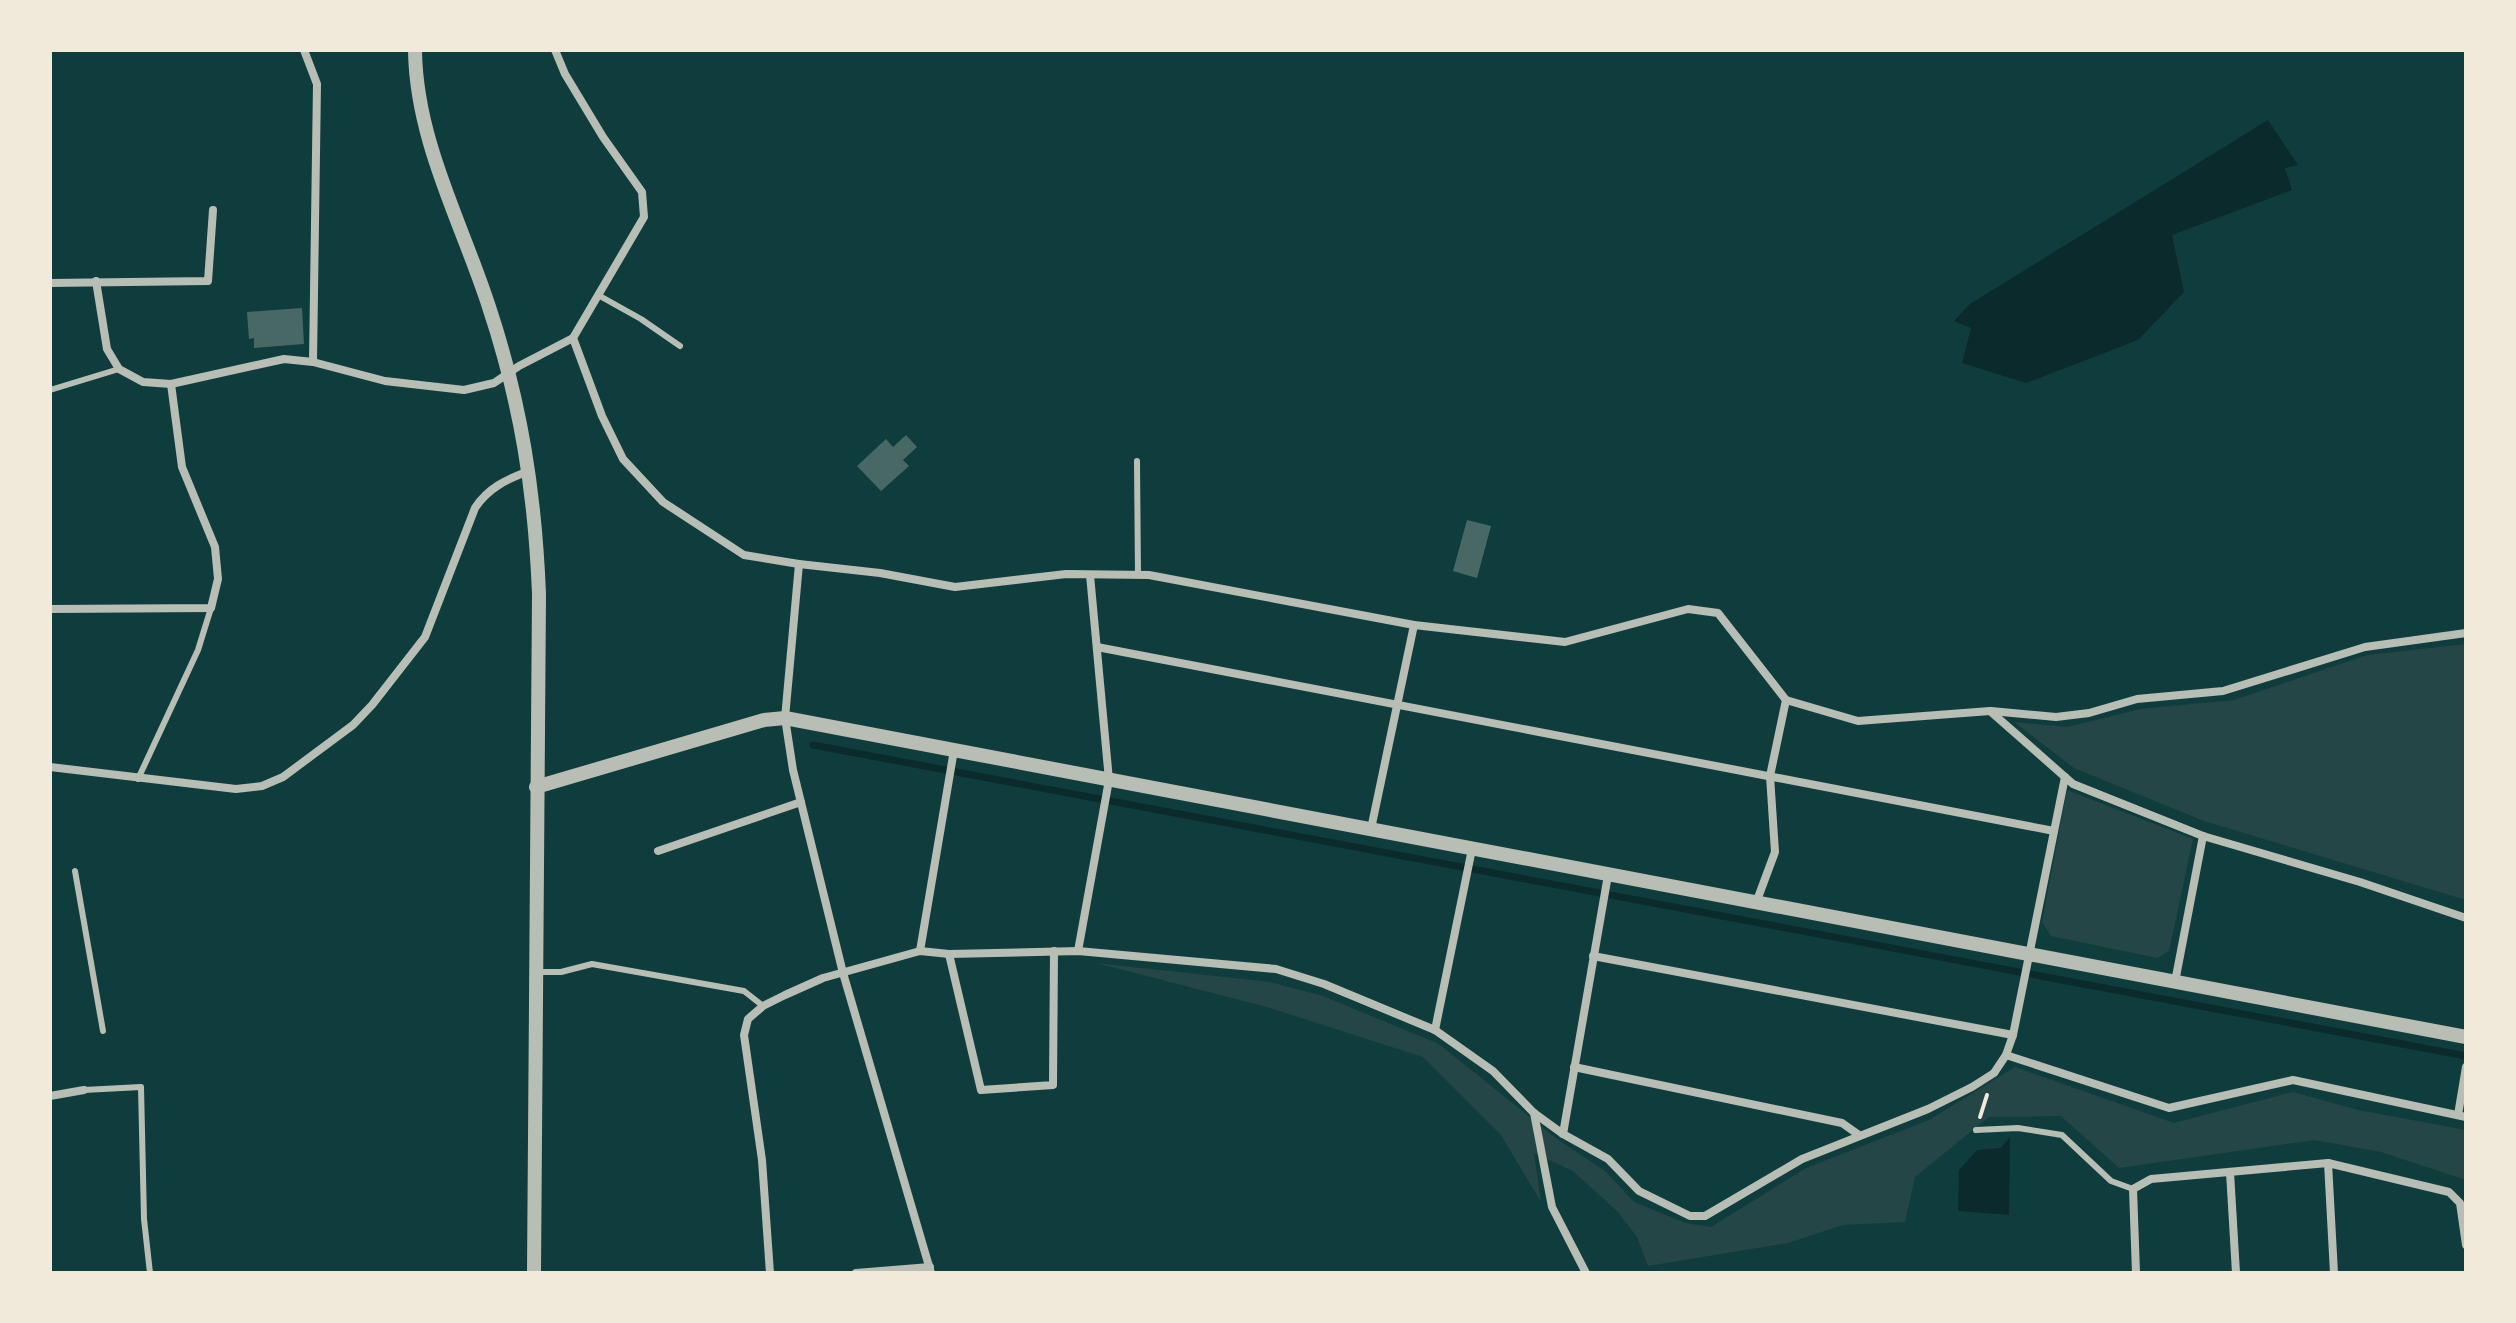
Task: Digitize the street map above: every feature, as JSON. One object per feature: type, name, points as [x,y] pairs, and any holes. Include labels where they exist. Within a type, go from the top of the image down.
[{"type":"street","points":[[304,50],[317,84],[313,362]]},
{"type":"street","points":[[415,50],[418,90],[429,139],[510,371],[530,471],[539,594],[534,1273]]},
{"type":"street","points":[[96,281],[107,349],[119,369],[143,382],[171,384],[284,359],[313,362],[385,381],[464,390],[494,383],[510,371],[573,338],[644,217],[642,192],[580,99],[555,50]]},
{"type":"street","points":[[50,283],[208,281],[213,210]]},
{"type":"street","points":[[573,338],[602,416],[623,459],[663,502],[744,555],[799,564],[880,573],[955,587],[1066,574],[1138,575],[1257,594],[1414,625],[1565,642],[1688,609],[1718,613],[1786,700],[1858,721],[1990,711],[2056,717],[2089,713],[2137,699],[2223,691],[2365,647],[2466,633]]},
{"type":"street","points":[[50,609],[211,608],[218,579],[215,547],[182,467],[171,384]]},
{"type":"street","points":[[50,767],[236,789],[262,786],[283,777],[353,725],[425,637],[470,520],[482,497],[509,478],[530,471]]},
{"type":"street","points":[[799,564],[785,718],[793,770],[843,973],[930,1270],[856,1273]]},
{"type":"street","points":[[1078,951],[1109,780],[1090,575]]},
{"type":"street","points":[[1371,829],[1414,625]]},
{"type":"street","points":[[1097,647],[2054,831]]},
{"type":"street","points":[[1756,903],[1775,852],[1770,776],[1786,700]]},
{"type":"street","points":[[1990,711],[2073,784],[2203,836],[2360,882],[2466,918]]},
{"type":"street","points":[[536,787],[764,720],[785,718],[2466,1037]]},
{"type":"street","points":[[920,951],[954,750]]},
{"type":"street","points":[[770,1273],[762,1160],[744,1035],[748,1019],[763,1006],[823,978],[920,951],[949,954],[1078,951],[1276,969],[1324,984],[1435,1030],[1493,1071],[1534,1113],[1563,1134],[1608,1159],[1639,1191],[1690,1216],[1705,1216],[1802,1159],[1928,1109],[1994,1073],[2006,1055],[2013,1035],[2065,777]]},
{"type":"street","points":[[658,851],[801,802]]},
{"type":"street","points":[[2175,982],[2203,836]]},
{"type":"street","points":[[1435,1030],[1472,849]]},
{"type":"street","points":[[1563,1134],[1608,875]]},
{"type":"street","points":[[949,954],[981,1090],[1053,1085],[1054,951]]},
{"type":"street","points":[[1593,956],[2013,1035]]},
{"type":"street","points":[[2006,1055],[2169,1108],[2293,1080],[2462,1116],[2466,1067]]},
{"type":"street","points":[[1574,1067],[1842,1123],[1859,1135]]},
{"type":"street","points":[[50,1096],[84,1090]]},
{"type":"street","points":[[1534,1113],[1552,1207],[1584,1269],[1571,1273]]},
{"type":"street","points":[[2136,1273],[2133,1189],[2151,1179],[2328,1163],[2449,1192],[2460,1203],[2466,1245]]},
{"type":"street","points":[[2328,1163],[2334,1273]]},
{"type":"street","points":[[2230,1172],[2236,1273]]},
{"type":"lane","points":[[598,295],[680,346]]},
{"type":"lane","points":[[50,390],[119,369]]},
{"type":"lane","points":[[1137,461],[1138,575]]},
{"type":"lane","points":[[138,779],[198,650],[211,608]]},
{"type":"lane","points":[[75,871],[103,1031]]},
{"type":"lane","points":[[535,972],[561,972],[592,964],[744,991],[763,1006]]},
{"type":"lane","points":[[84,1090],[141,1087],[144,1219],[150,1273]]},
{"type":"lane","points":[[1976,1130],[2018,1128],[2062,1135],[2111,1181],[2133,1189]]},
{"type":"path","points":[[1976,1130],[1994,1073]]},
{"type":"shaded area","points":[[2268,120],[2298,165],[2285,168],[2292,190],[2172,235],[2184,292],[2138,340],[2026,383],[1962,363],[1971,328],[1954,321],[1970,304]]},
{"type":"shaded area","points":[[2466,644],[2466,900],[2204,821],[2074,768],[2014,722],[2067,727],[2140,709],[2234,700],[2367,655]]},
{"type":"shaded area","points":[[2067,790],[2193,839],[2169,951],[2157,958],[2051,936],[2042,922]]},
{"type":"shaded area","points":[[1096,963],[1270,982],[1323,996],[1439,1044],[1557,1139],[1605,1171],[1634,1202],[1685,1223],[1711,1227],[1806,1168],[1929,1120],[2015,1067],[2174,1123],[2293,1092],[2358,1110],[2466,1130],[2466,1180],[2381,1152],[2314,1140],[2119,1168],[2061,1116],[1989,1117],[1915,1177],[1905,1222],[1843,1225],[1788,1243],[1648,1266],[1637,1237],[1618,1212],[1573,1171],[1534,1153],[1541,1202],[1501,1135],[1423,1057],[1267,1007]]},
{"type":"shaded area","points":[[2010,1137],[2009,1215],[1958,1211],[1959,1170],[1977,1150],[2001,1148]]},
{"type":"building","points":[[302,308],[304,344],[254,348],[254,338],[249,339],[247,312]]},
{"type":"building","points":[[906,435],[917,447],[903,460],[909,466],[881,491],[857,466],[886,439],[893,447]]},
{"type":"building","points":[[1467,520],[1491,526],[1477,578],[1453,571]]},
{"type":"waterway","points":[[813,745],[2466,1056]]}]
